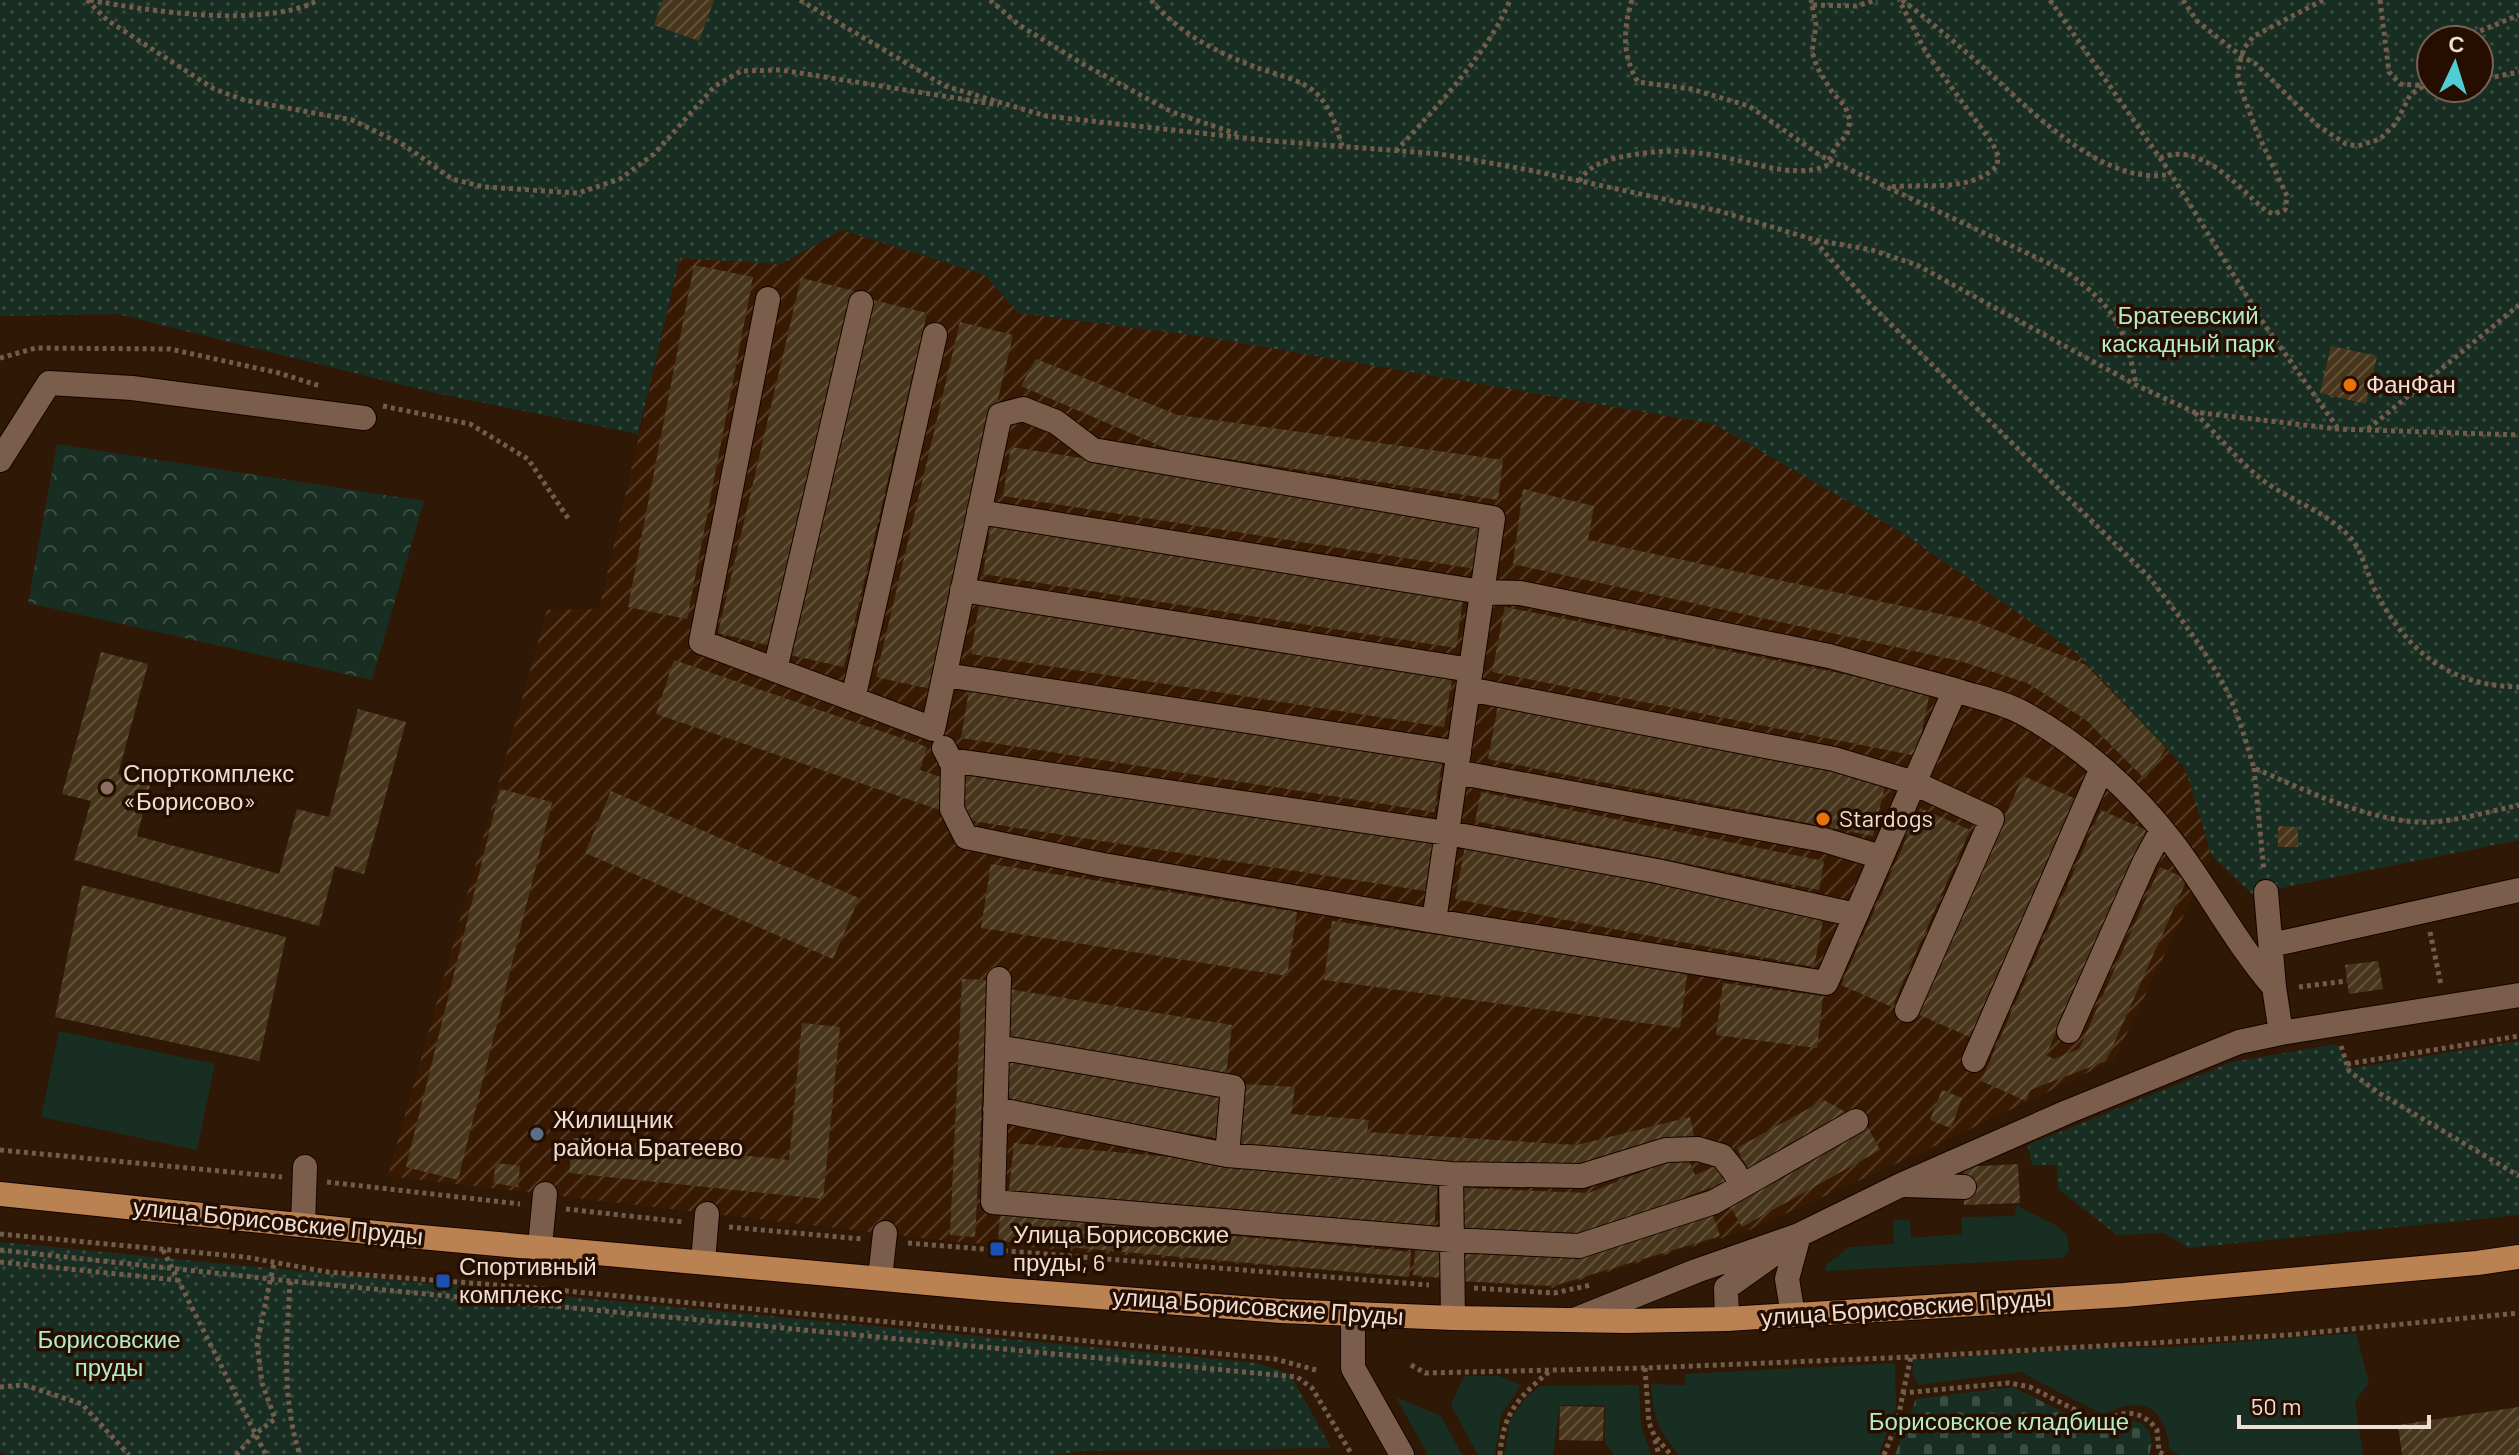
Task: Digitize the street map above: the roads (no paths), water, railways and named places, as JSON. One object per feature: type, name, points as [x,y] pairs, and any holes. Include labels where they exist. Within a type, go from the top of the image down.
[{"type":"main road","name":"улица Борисовские Пруды","points":[[0,1194],[880,1278],[1281,1311],[1572,1321],[1727,1319],[2124,1295],[2519,1257]]},
{"type":"street","points":[[768,299],[701,642],[933,729],[953,765],[952,809],[966,837],[1103,865],[1826,983],[1955,690]]},
{"type":"street","points":[[775,670],[861,303]]},
{"type":"street","points":[[853,699],[935,335]]},
{"type":"street","points":[[0,460],[49,383],[132,388],[364,418]]},
{"type":"street","points":[[933,729],[1000,415],[1023,409],[1056,422],[1093,450],[1493,518],[1434,921]]},
{"type":"street","points":[[979,512],[1482,592],[1520,593],[1829,656],[2016,710],[2067,741],[2132,796],[2162,830],[2248,958],[2274,987]]},
{"type":"street","points":[[962,590],[1469,680],[1834,759],[1914,783],[1992,819],[1907,1010]]},
{"type":"street","points":[[945,675],[1457,763],[1824,840],[1881,857]]},
{"type":"street","points":[[950,760],[1447,833],[1657,871],[1856,915]]},
{"type":"street","points":[[1974,1060],[2101,770]]},
{"type":"street","points":[[2069,1031],[2145,861],[2162,830]]},
{"type":"street","points":[[2271,945],[2519,890]]},
{"type":"street","points":[[2266,892],[2281,1033]]},
{"type":"street","points":[[999,979],[993,1202],[1452,1240],[1579,1246],[1714,1202],[1856,1121]]},
{"type":"street","points":[[1572,1321],[1696,1271],[1799,1235],[1901,1185],[2067,1112],[2239,1042],[2519,995]]},
{"type":"street","points":[[997,1047],[1233,1087],[1227,1155]]},
{"type":"street","points":[[995,1109],[1227,1155],[1451,1174],[1582,1176],[1666,1150],[1698,1149],[1722,1156],[1742,1186]]},
{"type":"street","points":[[303,1225],[305,1167]]},
{"type":"street","points":[[1451,1174],[1453,1318]]},
{"type":"street","points":[[1901,1185],[1964,1187]]},
{"type":"street","points":[[540,1246],[545,1194]]},
{"type":"street","points":[[703,1261],[707,1214]]},
{"type":"street","points":[[880,1278],[885,1233]]},
{"type":"street","points":[[1793,1315],[1787,1279],[1799,1235]]},
{"type":"street","points":[[1727,1319],[1726,1288],[1799,1235]]},
{"type":"street","points":[[1353,1314],[1353,1368],[1402,1455]]},
{"type":"place","name":"ФанФан","points":[[2350,385]]},
{"type":"place","name":"Спорткомплекс «Борисово»","points":[[107,788]]},
{"type":"place","name":"Stardogs","points":[[1823,819]]},
{"type":"place","name":"Жилищник района Братеево","points":[[537,1134]]},
{"type":"place","name":"Улица Борисовские пруды, 6","points":[[997,1249]]},
{"type":"place","name":"Спортивный комплекс","points":[[443,1281]]},
{"type":"park label","name":"Братеевский каскадный парк","points":[[2188,330]]},
{"type":"park label","name":"Борисовские пруды","points":[[109,1354]]},
{"type":"park label","name":"Борисовское кладбище","points":[[1999,1422]]}]
